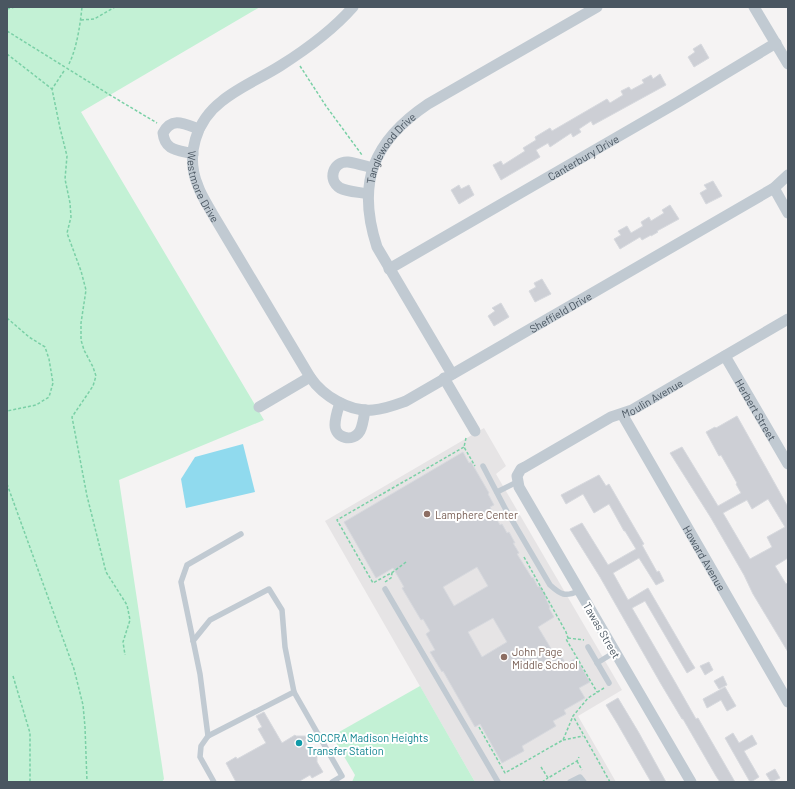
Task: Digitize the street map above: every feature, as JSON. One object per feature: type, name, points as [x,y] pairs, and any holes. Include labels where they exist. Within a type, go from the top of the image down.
[{"type":"street","name":"Westmore Drive","points":[[340,403],[320,389],[310,376],[203,196],[194,175],[193,154],[198,129],[206,117],[222,100],[303,52],[322,38],[353,7]]},
{"type":"street","name":"Tanglewood Drive","points":[[448,376],[377,247],[371,230],[368,214],[368,194],[373,168],[380,151],[389,138],[415,113],[597,7]]},
{"type":"street","points":[[754,7],[788,64]]},
{"type":"street","name":"Canterbury Drive","points":[[389,269],[678,102],[776,43]]},
{"type":"street","points":[[193,154],[169,147],[166,144],[163,132],[171,123],[179,122],[198,129]]},
{"type":"street","points":[[368,194],[341,188],[334,183],[332,173],[336,166],[344,162],[373,168]]},
{"type":"street","name":"Sheffield Drive","points":[[340,403],[365,410],[372,410],[392,407],[406,401],[774,188],[788,175]]},
{"type":"street","points":[[774,188],[788,213]]},
{"type":"street","name":"Moulin Avenue","points":[[517,479],[522,469],[525,467],[611,417],[632,410],[788,320]]},
{"type":"street","name":"Herbert Street","points":[[725,356],[788,464]]},
{"type":"street","points":[[259,407],[310,376]]},
{"type":"street","points":[[448,376],[470,435]]},
{"type":"street","points":[[340,403],[335,424],[338,433],[344,438],[355,437],[359,434],[365,410]]},
{"type":"street","name":"Howard Avenue","points":[[622,414],[788,702]]},
{"type":"street","name":"Tawas Street","points":[[517,479],[579,590],[691,782]]},
{"type":"lane","points":[[483,466],[506,510],[550,585],[557,592],[562,594],[569,595],[579,590]]},
{"type":"lane","points":[[497,492],[517,479]]},
{"type":"lane","points":[[208,736],[200,674],[181,582],[187,565],[241,534]]},
{"type":"lane","points":[[193,641],[210,620],[269,589],[282,610],[285,647],[294,692],[342,776],[332,782]]},
{"type":"lane","points":[[385,589],[498,782]]},
{"type":"lane","points":[[588,647],[608,685]]},
{"type":"lane","points":[[597,663],[615,652]]},
{"type":"lane","points":[[214,782],[200,757],[201,746],[208,736],[294,692]]},
{"type":"lane","points":[[570,782],[580,777],[584,782]]},
{"type":"path","points":[[7,9],[15,7]]},
{"type":"path","points":[[69,64],[73,55],[81,20],[82,7]]},
{"type":"path","points":[[81,20],[94,19],[115,7]]},
{"type":"path","points":[[7,32],[157,122]]},
{"type":"path","points":[[7,54],[52,89],[60,128],[68,156],[65,179],[71,217],[66,233],[81,271],[86,290],[81,323],[81,340],[96,376],[93,386],[72,417],[86,496],[106,572],[127,605],[130,620],[123,642],[125,654]]},
{"type":"path","points":[[300,66],[362,156]]},
{"type":"path","points":[[52,89],[64,71]]},
{"type":"path","points":[[7,318],[29,337],[45,347],[50,359],[53,383],[49,397],[36,405],[7,411]]},
{"type":"path","points":[[406,562],[373,583],[337,520],[464,447],[470,435]]},
{"type":"path","points":[[464,447],[472,460]]},
{"type":"path","points":[[7,484],[74,669],[83,705],[87,782]]},
{"type":"path","points":[[387,581],[391,578],[392,572]]},
{"type":"path","points":[[566,632],[568,638],[566,639],[597,692]]},
{"type":"path","points":[[568,638],[589,641]]},
{"type":"path","points":[[13,676],[30,733],[30,782]]},
{"type":"path","points":[[563,740],[573,716],[588,698],[608,685]]},
{"type":"path","points":[[573,716],[610,782]]},
{"type":"path","points":[[479,727],[505,773],[563,740],[584,735]]},
{"type":"path","points":[[542,782],[577,761],[579,757]]},
{"type":"path","points":[[541,767],[548,778]]},
{"type":"shaded area","points":[[484,428],[506,466],[496,474],[622,690],[578,716],[616,782],[475,782],[325,521]]},
{"type":"green space","points":[[7,7],[260,7],[81,112],[264,420],[119,480],[164,779],[162,782],[7,782]]},
{"type":"green space","points":[[420,686],[475,782],[352,782],[355,775],[332,736]]},
{"type":"water","points":[[243,444],[255,492],[186,508],[181,479],[195,457]]},
{"type":"building","points":[[701,44],[709,58],[694,67],[688,57],[695,52],[693,49]]},
{"type":"building","points":[[660,74],[666,85],[593,125],[591,121],[579,129],[581,132],[573,137],[571,133],[550,147],[548,143],[536,150],[540,157],[501,180],[493,165],[501,161],[503,165],[525,151],[523,148],[536,140],[535,137],[550,128],[552,131],[607,99],[610,103],[623,95],[621,91],[629,87],[631,90],[644,83],[642,80],[651,75],[653,79]]},
{"type":"building","points":[[713,181],[722,196],[706,204],[700,193],[707,189],[704,185]]},
{"type":"building","points":[[459,185],[461,189],[469,185],[474,195],[459,204],[451,190]]},
{"type":"building","points":[[670,205],[679,219],[651,236],[642,240],[640,237],[620,249],[614,239],[621,235],[618,231],[627,226],[631,233],[643,226],[641,222],[649,217],[651,221],[664,213],[662,210]]},
{"type":"building","points":[[542,279],[551,294],[535,302],[529,291],[536,287],[534,283]]},
{"type":"building","points":[[501,303],[509,317],[494,326],[488,316],[495,311],[492,308]]},
{"type":"building","points":[[737,416],[788,507],[788,558],[775,566],[786,584],[788,582],[788,652],[753,594],[744,575],[711,518],[670,453],[682,447],[718,506],[741,493],[721,455],[719,456],[706,432],[715,427],[716,428]],"holes":[[[768,499],[785,527],[767,537],[772,547],[750,559],[723,513],[747,500],[752,509]]]},
{"type":"building","points":[[463,452],[469,463],[471,462],[489,493],[488,494],[494,505],[490,507],[500,525],[502,524],[507,533],[509,532],[519,553],[517,554],[538,587],[540,586],[546,596],[545,597],[550,607],[549,608],[554,617],[538,627],[553,652],[557,649],[566,664],[576,658],[590,682],[579,688],[585,698],[564,710],[566,714],[553,721],[556,726],[522,746],[524,751],[502,763],[480,724],[475,727],[443,671],[442,672],[430,652],[435,650],[426,634],[430,631],[423,619],[421,620],[402,588],[404,587],[393,568],[376,578],[344,522]],"holes":[[[477,567],[488,586],[454,606],[443,587]],[[493,618],[507,642],[482,657],[468,632]]]},
{"type":"building","points":[[599,475],[606,486],[609,484],[644,544],[642,545],[657,572],[659,571],[664,581],[656,585],[639,558],[613,573],[628,600],[648,588],[695,668],[687,673],[645,601],[632,608],[696,719],[698,718],[735,782],[720,782],[716,776],[600,577],[570,529],[582,523],[608,565],[636,549],[609,504],[594,513],[583,494],[566,504],[561,495]]},
{"type":"building","points":[[709,662],[713,670],[705,675],[700,666]]},
{"type":"building","points":[[723,676],[727,685],[719,689],[714,681]]},
{"type":"building","points":[[725,687],[736,706],[727,711],[721,700],[707,708],[703,699]]},
{"type":"building","points":[[618,698],[666,782],[651,782],[606,705]]},
{"type":"building","name":"SOCCRA Madison Heights Transfer Station","points":[[264,712],[282,743],[295,735],[306,736],[308,740],[306,743],[312,753],[317,755],[317,762],[323,772],[312,778],[310,775],[298,782],[236,782],[226,763],[236,757],[237,759],[266,743],[258,729],[262,727],[256,716]]},
{"type":"building","points":[[733,733],[739,743],[752,735],[757,744],[744,751],[759,777],[751,782],[725,738]]},
{"type":"building","points":[[775,769],[780,778],[771,782],[766,774]]},
{"type":"place","name":"Lamphere Center","points":[[427,514]]},
{"type":"place","name":"John Page Middle School","points":[[504,657]]},
{"type":"place","name":"SOCCRA Madison Heights Transfer Station","points":[[299,743]]}]
